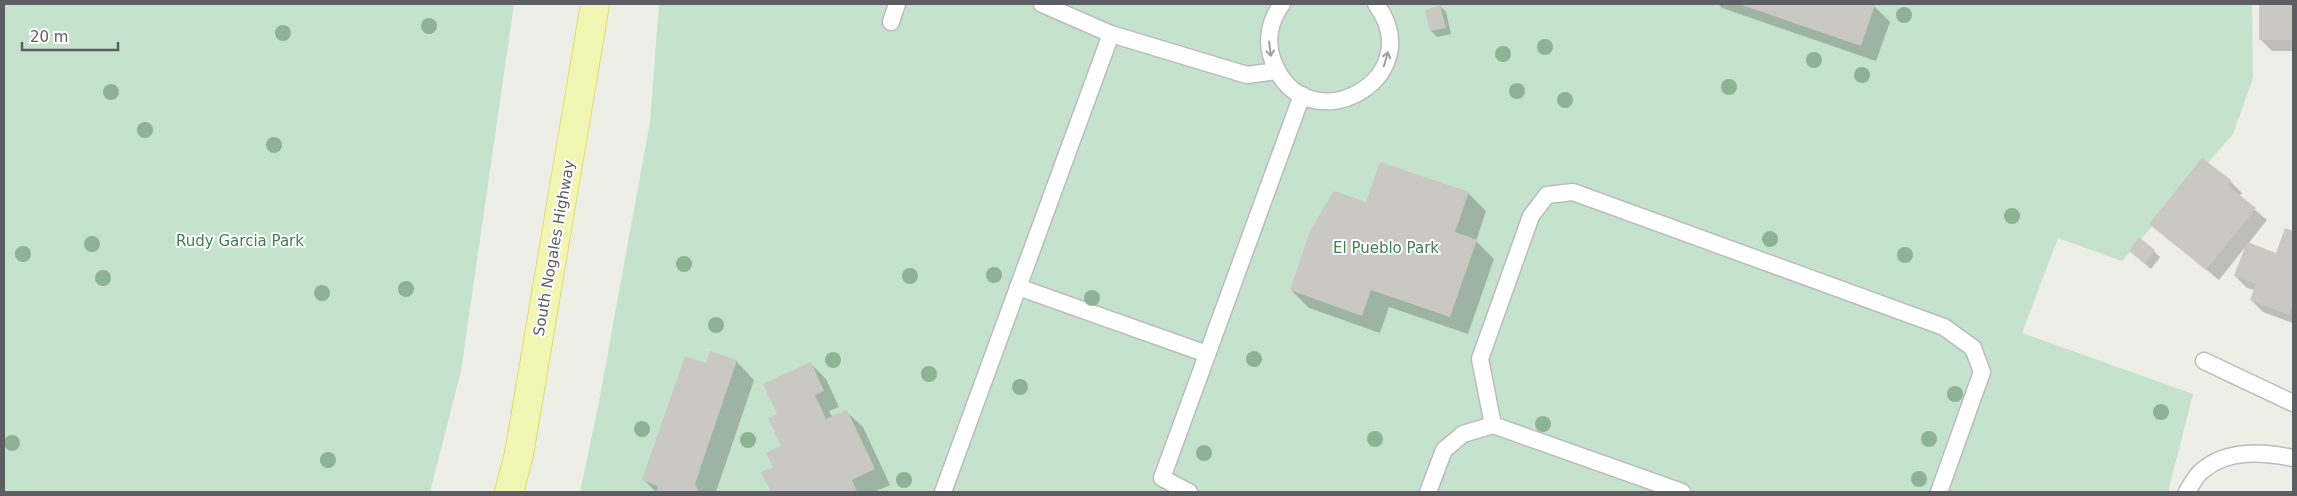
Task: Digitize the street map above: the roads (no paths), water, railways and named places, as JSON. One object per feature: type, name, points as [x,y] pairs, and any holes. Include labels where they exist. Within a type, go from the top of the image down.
[{"type":"main road","name":"South Nogales Highway","points":[[509,492],[519,454],[595,4]]},
{"type":"lane","points":[[891,22],[897,4]]},
{"type":"lane","points":[[1042,4],[1111,34],[1247,75],[1276,71]]},
{"type":"lane","points":[[1282,4],[1276,12],[1269,32],[1270,52],[1276,71],[1287,85],[1302,95],[1321,101],[1341,100],[1360,93],[1376,80],[1386,63],[1390,43],[1387,23],[1376,4]]},
{"type":"lane","points":[[943,492],[1111,34]]},
{"type":"lane","points":[[1189,492],[1162,478],[1302,95]]},
{"type":"lane","points":[[1494,425],[1480,359],[1530,216],[1547,195],[1573,192],[1944,327],[1973,348],[1982,372],[1939,492]]},
{"type":"lane","points":[[1018,287],[1207,354]]},
{"type":"lane","points":[[2204,361],[2293,403]]},
{"type":"lane","points":[[1428,492],[1444,450],[1462,434],[1494,425],[1682,492]]},
{"type":"lane","points":[[2187,492],[2202,470],[2228,456],[2266,453],[2293,458]]},
{"type":"park label","name":"Rudy Garcia Park","points":[[240,241]]},
{"type":"park label","name":"El Pueblo Park","points":[[1386,248]]}]
